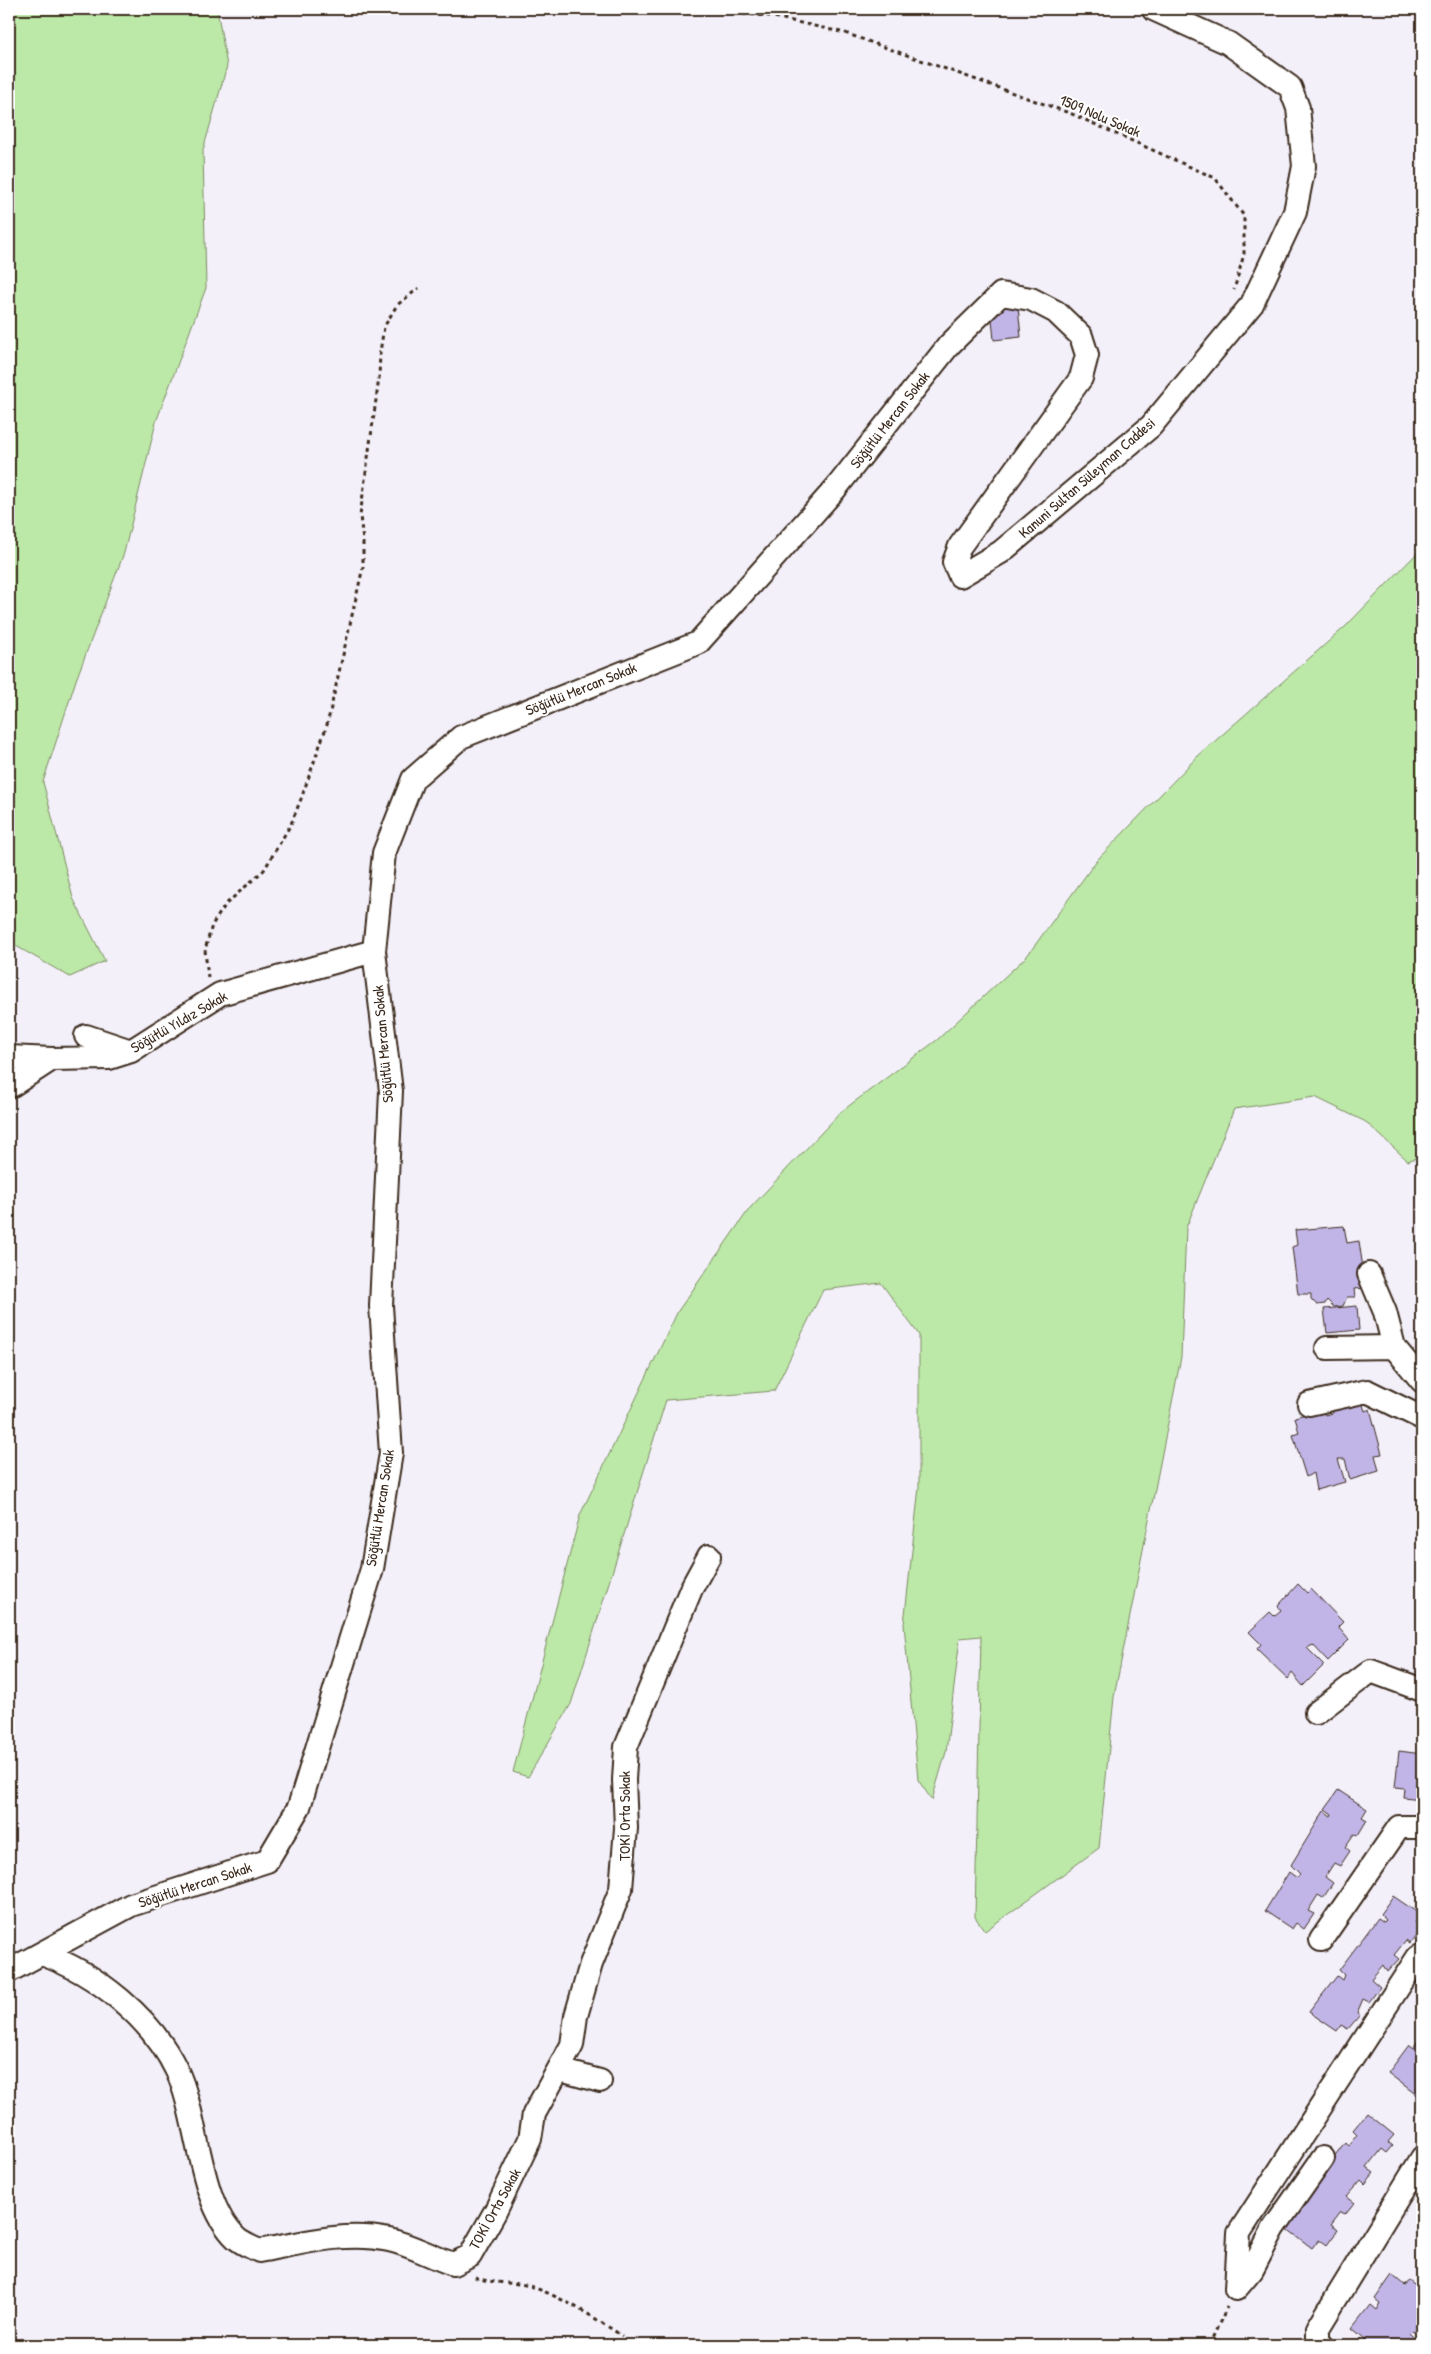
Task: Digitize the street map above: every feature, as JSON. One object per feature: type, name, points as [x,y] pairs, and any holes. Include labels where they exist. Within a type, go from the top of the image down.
[{"type":"street","name":"Kanuni Sultan Süleyman Caddesi","points":[[1000,294],[1031,299],[1056,312],[1081,336],[1087,355],[1081,378],[960,546],[954,562],[960,576],[1001,552],[1151,426],[1252,304],[1295,212],[1304,166],[1298,108],[1290,87],[1228,43],[1153,9]]},
{"type":"street","name":"Söğütlü Mercan Sokak","points":[[42,1954],[131,1906],[267,1861],[299,1807],[372,1570],[391,1453],[381,1306],[390,1091],[374,951],[384,853],[413,779],[461,737],[698,643],[836,488],[948,345],[1000,294]]},
{"type":"street","name":"Söğütlü Yıldız Sokak","points":[[9,1057],[52,1059],[109,1058],[131,1051],[220,994],[374,951]]},
{"type":"street","points":[[86,1036],[131,1051]]},
{"type":"street","points":[[9,1087],[52,1059]]},
{"type":"street","points":[[1369,1274],[1385,1312],[1394,1348],[1422,1381]]},
{"type":"street","points":[[1327,1348],[1394,1348]]},
{"type":"street","points":[[1309,1404],[1366,1391],[1422,1418]]},
{"type":"street","name":"TOKİ Orta Sokak","points":[[42,1954],[66,1962],[124,2004],[149,2030],[164,2050],[177,2072],[211,2195],[221,2218],[236,2239],[259,2251],[309,2240],[337,2238],[387,2240],[412,2246],[434,2258],[453,2264],[470,2256],[500,2204],[530,2140],[534,2114],[546,2090],[560,2070],[572,2045],[576,2016],[591,1964],[621,1889],[626,1828],[624,1780],[626,1747],[691,1589],[709,1556]]},
{"type":"street","points":[[1316,1713],[1371,1671],[1422,1690]]},
{"type":"street","points":[[1321,1940],[1399,1826],[1422,1827]]},
{"type":"street","points":[[9,1970],[42,1954]]},
{"type":"street","points":[[1236,2288],[1239,2232],[1381,2014],[1422,1955]]},
{"type":"street","points":[[560,2070],[600,2081]]},
{"type":"street","points":[[1236,2288],[1252,2270],[1274,2228],[1324,2158]]},
{"type":"street","points":[[1322,2345],[1318,2342],[1318,2328],[1422,2158]]},
{"type":"path","name":"1509 Nolu Sokak","points":[[679,9],[770,16],[846,33],[1072,114],[1215,178],[1244,216],[1244,254],[1232,299]]},
{"type":"path","points":[[220,994],[206,975],[205,950],[212,925],[226,904],[264,870],[291,824],[327,725],[363,567],[360,516],[379,378],[384,326],[397,305],[419,288]]},
{"type":"path","points":[[460,2260],[470,2274],[486,2282],[531,2287],[577,2307],[622,2336]]},
{"type":"path","points":[[1209,2345],[1236,2288]]},
{"type":"green space","points":[[9,9],[217,9],[227,66],[203,150],[206,288],[156,422],[124,553],[76,680],[43,782],[73,898],[105,961],[70,977],[9,942]]},
{"type":"green space","points":[[1422,548],[1422,1155],[1408,1161],[1366,1122],[1315,1097],[1234,1109],[1186,1228],[1181,1357],[1114,1697],[1099,1848],[985,1931],[975,1917],[981,1636],[960,1638],[946,1752],[932,1800],[918,1780],[904,1624],[919,1487],[919,1335],[881,1283],[823,1290],[774,1391],[666,1400],[571,1704],[528,1777],[513,1772],[580,1515],[678,1311],[750,1208],[842,1111],[937,1040],[1027,956],[1097,860],[1198,756],[1345,627]]},
{"type":"building","points":[[1018,306],[1021,337],[994,340],[991,309]]},
{"type":"building","points":[[1344,1226],[1347,1243],[1359,1241],[1366,1288],[1354,1289],[1355,1297],[1347,1297],[1343,1306],[1334,1307],[1327,1300],[1325,1304],[1317,1305],[1311,1299],[1311,1294],[1298,1294],[1292,1247],[1297,1245],[1295,1230]]},
{"type":"building","points":[[1357,1306],[1359,1330],[1327,1333],[1324,1309]]},
{"type":"building","points":[[1361,1399],[1365,1411],[1370,1409],[1382,1454],[1375,1455],[1379,1471],[1350,1480],[1345,1459],[1338,1459],[1345,1482],[1316,1490],[1313,1473],[1306,1477],[1293,1435],[1299,1433],[1295,1417],[1323,1409],[1325,1415],[1333,1413],[1333,1407]]},
{"type":"building","points":[[1298,1584],[1307,1593],[1311,1589],[1343,1622],[1338,1627],[1349,1640],[1328,1661],[1313,1645],[1307,1648],[1324,1665],[1303,1686],[1292,1673],[1288,1679],[1257,1649],[1261,1644],[1249,1632],[1270,1612],[1274,1616],[1281,1610],[1278,1606]]},
{"type":"building","points":[[1399,1751],[1422,1754],[1422,1799],[1403,1797],[1404,1788],[1395,1787]]},
{"type":"building","points":[[1338,1790],[1367,1809],[1362,1817],[1367,1820],[1358,1835],[1354,1834],[1345,1847],[1350,1851],[1340,1866],[1334,1863],[1325,1877],[1333,1883],[1323,1898],[1318,1895],[1308,1911],[1314,1914],[1304,1929],[1296,1923],[1292,1929],[1265,1911],[1289,1872],[1297,1878],[1300,1874],[1291,1865],[1324,1811],[1331,1816],[1332,1814],[1325,1809]]},
{"type":"building","points":[[1393,1896],[1421,1915],[1415,1922],[1421,1928],[1410,1943],[1406,1940],[1394,1955],[1399,1959],[1387,1972],[1383,1965],[1371,1979],[1380,1987],[1369,2002],[1363,1999],[1357,2013],[1360,2015],[1348,2029],[1341,2025],[1337,2031],[1309,2012],[1337,1976],[1342,1980],[1344,1975],[1339,1970],[1378,1918],[1384,1922],[1386,1920],[1380,1914]]},
{"type":"building","points":[[1422,2028],[1422,2090],[1418,2096],[1388,2073],[1409,2045],[1413,2048],[1420,2038],[1418,2034]]},
{"type":"building","points":[[1367,2113],[1394,2135],[1388,2142],[1393,2146],[1387,2153],[1382,2149],[1367,2168],[1374,2173],[1365,2184],[1361,2180],[1346,2197],[1354,2203],[1345,2214],[1341,2212],[1331,2225],[1338,2230],[1327,2245],[1319,2239],[1312,2248],[1282,2225],[1314,2190],[1312,2186],[1345,2142],[1348,2145],[1357,2134],[1353,2130]]},
{"type":"building","points":[[1392,2275],[1404,2285],[1409,2281],[1422,2291],[1422,2336],[1413,2331],[1410,2334],[1422,2345],[1363,2345],[1361,2343],[1365,2339],[1352,2328],[1370,2305],[1376,2310],[1380,2303],[1375,2299]]}]
